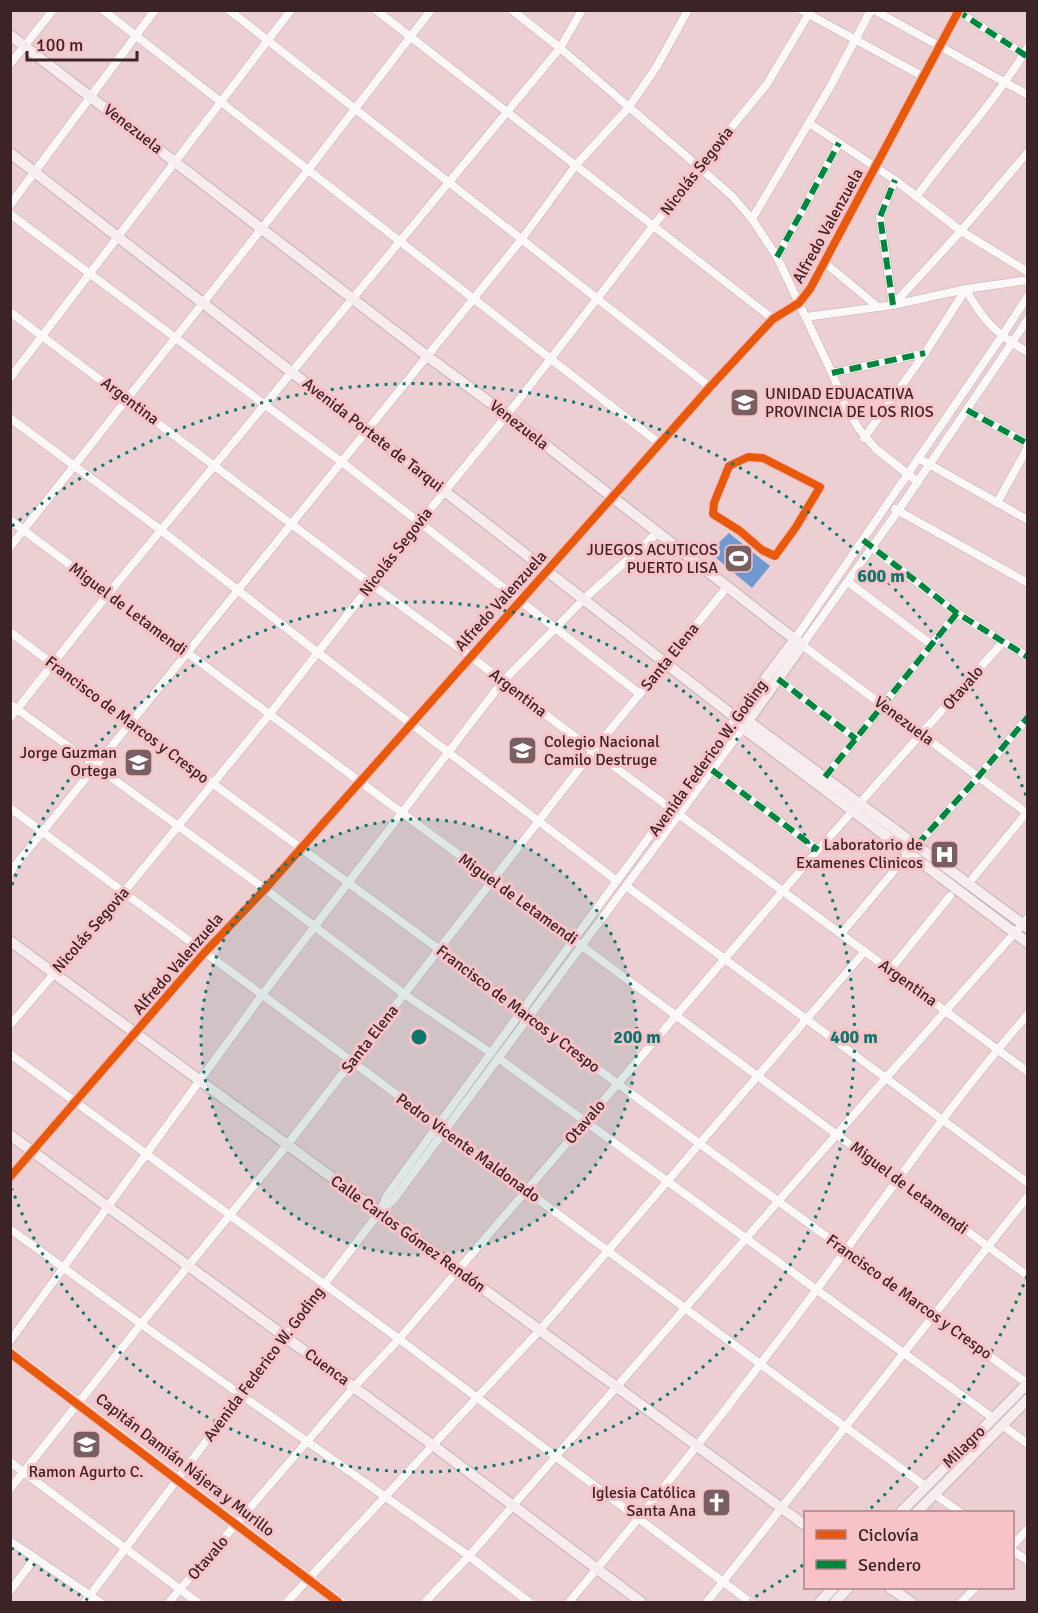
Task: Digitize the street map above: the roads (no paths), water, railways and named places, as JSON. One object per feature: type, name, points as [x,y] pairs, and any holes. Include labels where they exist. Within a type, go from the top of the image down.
[{"type":"main road","name":"Venezuela","points":[[10,35],[507,415],[799,642]]},
{"type":"main road","name":"Avenida Portete de Tarqui","points":[[10,153],[742,722],[913,849],[1028,943]]},
{"type":"main road","name":"Avenida Federico W. Goding","points":[[742,722],[778,679],[799,642]]},
{"type":"main road","name":"Avenida Federico W. Goding","points":[[742,722],[799,642]]},
{"type":"main road","name":"Avenida Portete de Tarqui","points":[[742,722],[825,777],[857,807]]},
{"type":"main road","name":"Avenida Portete de Tarqui","points":[[913,849],[1026,923]]},
{"type":"main road","name":"Calle Carlos Gómez Rendón","points":[[10,941],[804,1525]]},
{"type":"main road","name":"Cuenca","points":[[10,1135],[434,1446],[641,1602]]},
{"type":"main road","name":"Milagro","points":[[903,1511],[930,1490],[998,1421],[1027,1383]]},
{"type":"main road","name":"Milagro","points":[[998,1421],[1028,1399]]},
{"type":"main road","name":"Milagro","points":[[918,1511],[930,1490]]},
{"type":"main road","points":[[820,1602],[831,1589]]},
{"type":"main road","points":[[835,1602],[847,1589]]},
{"type":"main road","points":[[893,1589],[910,1602]]},
{"type":"street","points":[[10,64],[53,10]]},
{"type":"street","points":[[103,10],[660,444]]},
{"type":"street","points":[[10,205],[154,10]]},
{"type":"street","points":[[229,10],[710,387]]},
{"type":"street","points":[[10,378],[291,10]]},
{"type":"street","points":[[376,10],[773,319]]},
{"type":"street","points":[[10,547],[262,229],[431,10]]},
{"type":"street","points":[[512,10],[699,167],[732,196],[752,219],[777,257],[846,407],[864,438],[918,482]]},
{"type":"street","points":[[10,717],[14,707],[54,665],[108,594],[560,48],[582,10]]},
{"type":"street","points":[[10,873],[237,590],[343,463],[521,240],[576,165],[629,107],[657,66],[688,10]]},
{"type":"street","points":[[752,219],[872,10],[1028,95]]},
{"type":"street","points":[[958,11],[1025,56]]},
{"type":"street","name":"Alfredo Valenzuela","points":[[10,1177],[205,952],[301,849],[710,387],[773,319],[799,303],[825,263],[958,11]]},
{"type":"street","points":[[807,12],[924,77]]},
{"type":"street","name":"Nicolás Segovia","points":[[10,1025],[124,892],[269,715],[419,523],[507,415],[699,167],[767,84],[807,12]]},
{"type":"street","points":[[916,196],[1005,84],[1025,56],[1028,46]]},
{"type":"street","points":[[809,123],[876,166],[961,231],[1028,272]]},
{"type":"street","points":[[777,257],[840,143]]},
{"type":"street","points":[[892,305],[961,231],[1028,152]]},
{"type":"street","points":[[892,305],[880,217],[895,180]]},
{"type":"street","points":[[10,214],[343,463],[640,694]]},
{"type":"street","points":[[825,263],[879,307]]},
{"type":"street","points":[[806,317],[892,305],[966,289],[1028,280]]},
{"type":"street","points":[[966,289],[976,309],[989,326],[1028,352]]},
{"type":"street","points":[[864,438],[925,353],[966,289]]},
{"type":"street","name":"Avenida Federico W. Goding","points":[[799,642],[863,540],[1028,296]]},
{"type":"street","name":"Argentina","points":[[10,312],[470,656],[593,751],[1028,1072]]},
{"type":"street","name":"Avenida Federico W. Goding","points":[[799,642],[873,548],[1028,319]]},
{"type":"street","points":[[832,373],[925,353]]},
{"type":"street","points":[[967,410],[1028,446],[998,503]]},
{"type":"street","points":[[10,418],[162,531],[617,880]]},
{"type":"street","points":[[918,458],[1028,520]]},
{"type":"street","points":[[887,505],[1028,583]]},
{"type":"street","name":"Miguel de Letamendi","points":[[10,520],[269,715],[1028,1276]]},
{"type":"street","points":[[10,1341],[201,1082],[262,995],[503,681],[584,599],[657,533]]},
{"type":"street","points":[[863,540],[957,613],[1028,657]]},
{"type":"street","points":[[848,582],[932,645]]},
{"type":"street","name":"Santa Elena","points":[[10,1489],[352,1062],[593,751],[727,587]]},
{"type":"street","points":[[825,777],[957,613]]},
{"type":"street","name":"Francisco de Marcos y Crespo","points":[[10,632],[440,950],[520,1012],[1027,1383]]},
{"type":"street","name":"Venezuela","points":[[799,642],[1027,813]]},
{"type":"street","name":"Otavalo","points":[[169,1602],[399,1339],[818,850],[1002,643]]},
{"type":"street","points":[[778,679],[856,739]]},
{"type":"street","points":[[14,707],[265,889],[404,994],[491,1053]]},
{"type":"street","points":[[841,934],[1028,717]]},
{"type":"street","name":"Avenida Federico W. Goding","points":[[441,1128],[498,1058],[712,770],[742,722]]},
{"type":"street","name":"Avenida Federico W. Goding","points":[[88,1599],[379,1213],[394,1199],[520,1012],[671,808],[742,722]]},
{"type":"street","points":[[712,770],[818,850]]},
{"type":"street","name":"Pedro Vicente Maldonado","points":[[10,808],[959,1511]]},
{"type":"street","points":[[973,878],[1027,813]]},
{"type":"street","points":[[626,886],[1028,1183]]},
{"type":"street","points":[[890,970],[950,896]]},
{"type":"street","points":[[425,1602],[469,1556],[617,1388],[885,1078],[1026,923]]},
{"type":"street","points":[[287,1602],[539,1331],[865,951]]},
{"type":"street","points":[[569,1602],[698,1446],[942,1120],[997,1049],[1028,1014]]},
{"type":"street","points":[[10,1054],[399,1339],[750,1602]]},
{"type":"street","points":[[498,1058],[1028,1444]]},
{"type":"street","points":[[707,1602],[1028,1196]]},
{"type":"street","points":[[10,1229],[469,1556],[529,1602]]},
{"type":"street","name":"Capitán Damián Nájera y Murillo","points":[[10,1350],[342,1602]]},
{"type":"street","points":[[10,1462],[197,1602]]},
{"type":"street","points":[[1014,1546],[1028,1529]]},
{"type":"street","points":[[10,1540],[88,1599],[100,1602]]},
{"type":"street","points":[[1014,1550],[1028,1561]]},
{"type":"street","points":[[10,1592],[35,1558]]},
{"type":"street","points":[[961,1602],[973,1589]]},
{"type":"water","name":"JUEGOS ACUTICOS PUERTO LISA","points":[[729,533],[770,566],[752,588],[709,552]]},
{"type":"place","name":"UNIDAD EDUACATIVA PROVINCIA DE LOS RIOS","points":[[744,403]]},
{"type":"place","name":"JUEGOS ACUTICOS PUERTO LISA","points":[[739,559]]},
{"type":"place","name":"Colegio Nacional Camilo Destruge","points":[[523,751]]},
{"type":"place","name":"Jorge Guzman Ortega","points":[[138,762]]},
{"type":"place","name":"Laboratorio de Examenes Clinicos","points":[[944,854]]},
{"type":"place","name":"Ramon Agurto C.","points":[[86,1444]]},
{"type":"place","name":"Iglesia Católica Santa Ana","points":[[717,1502]]}]
